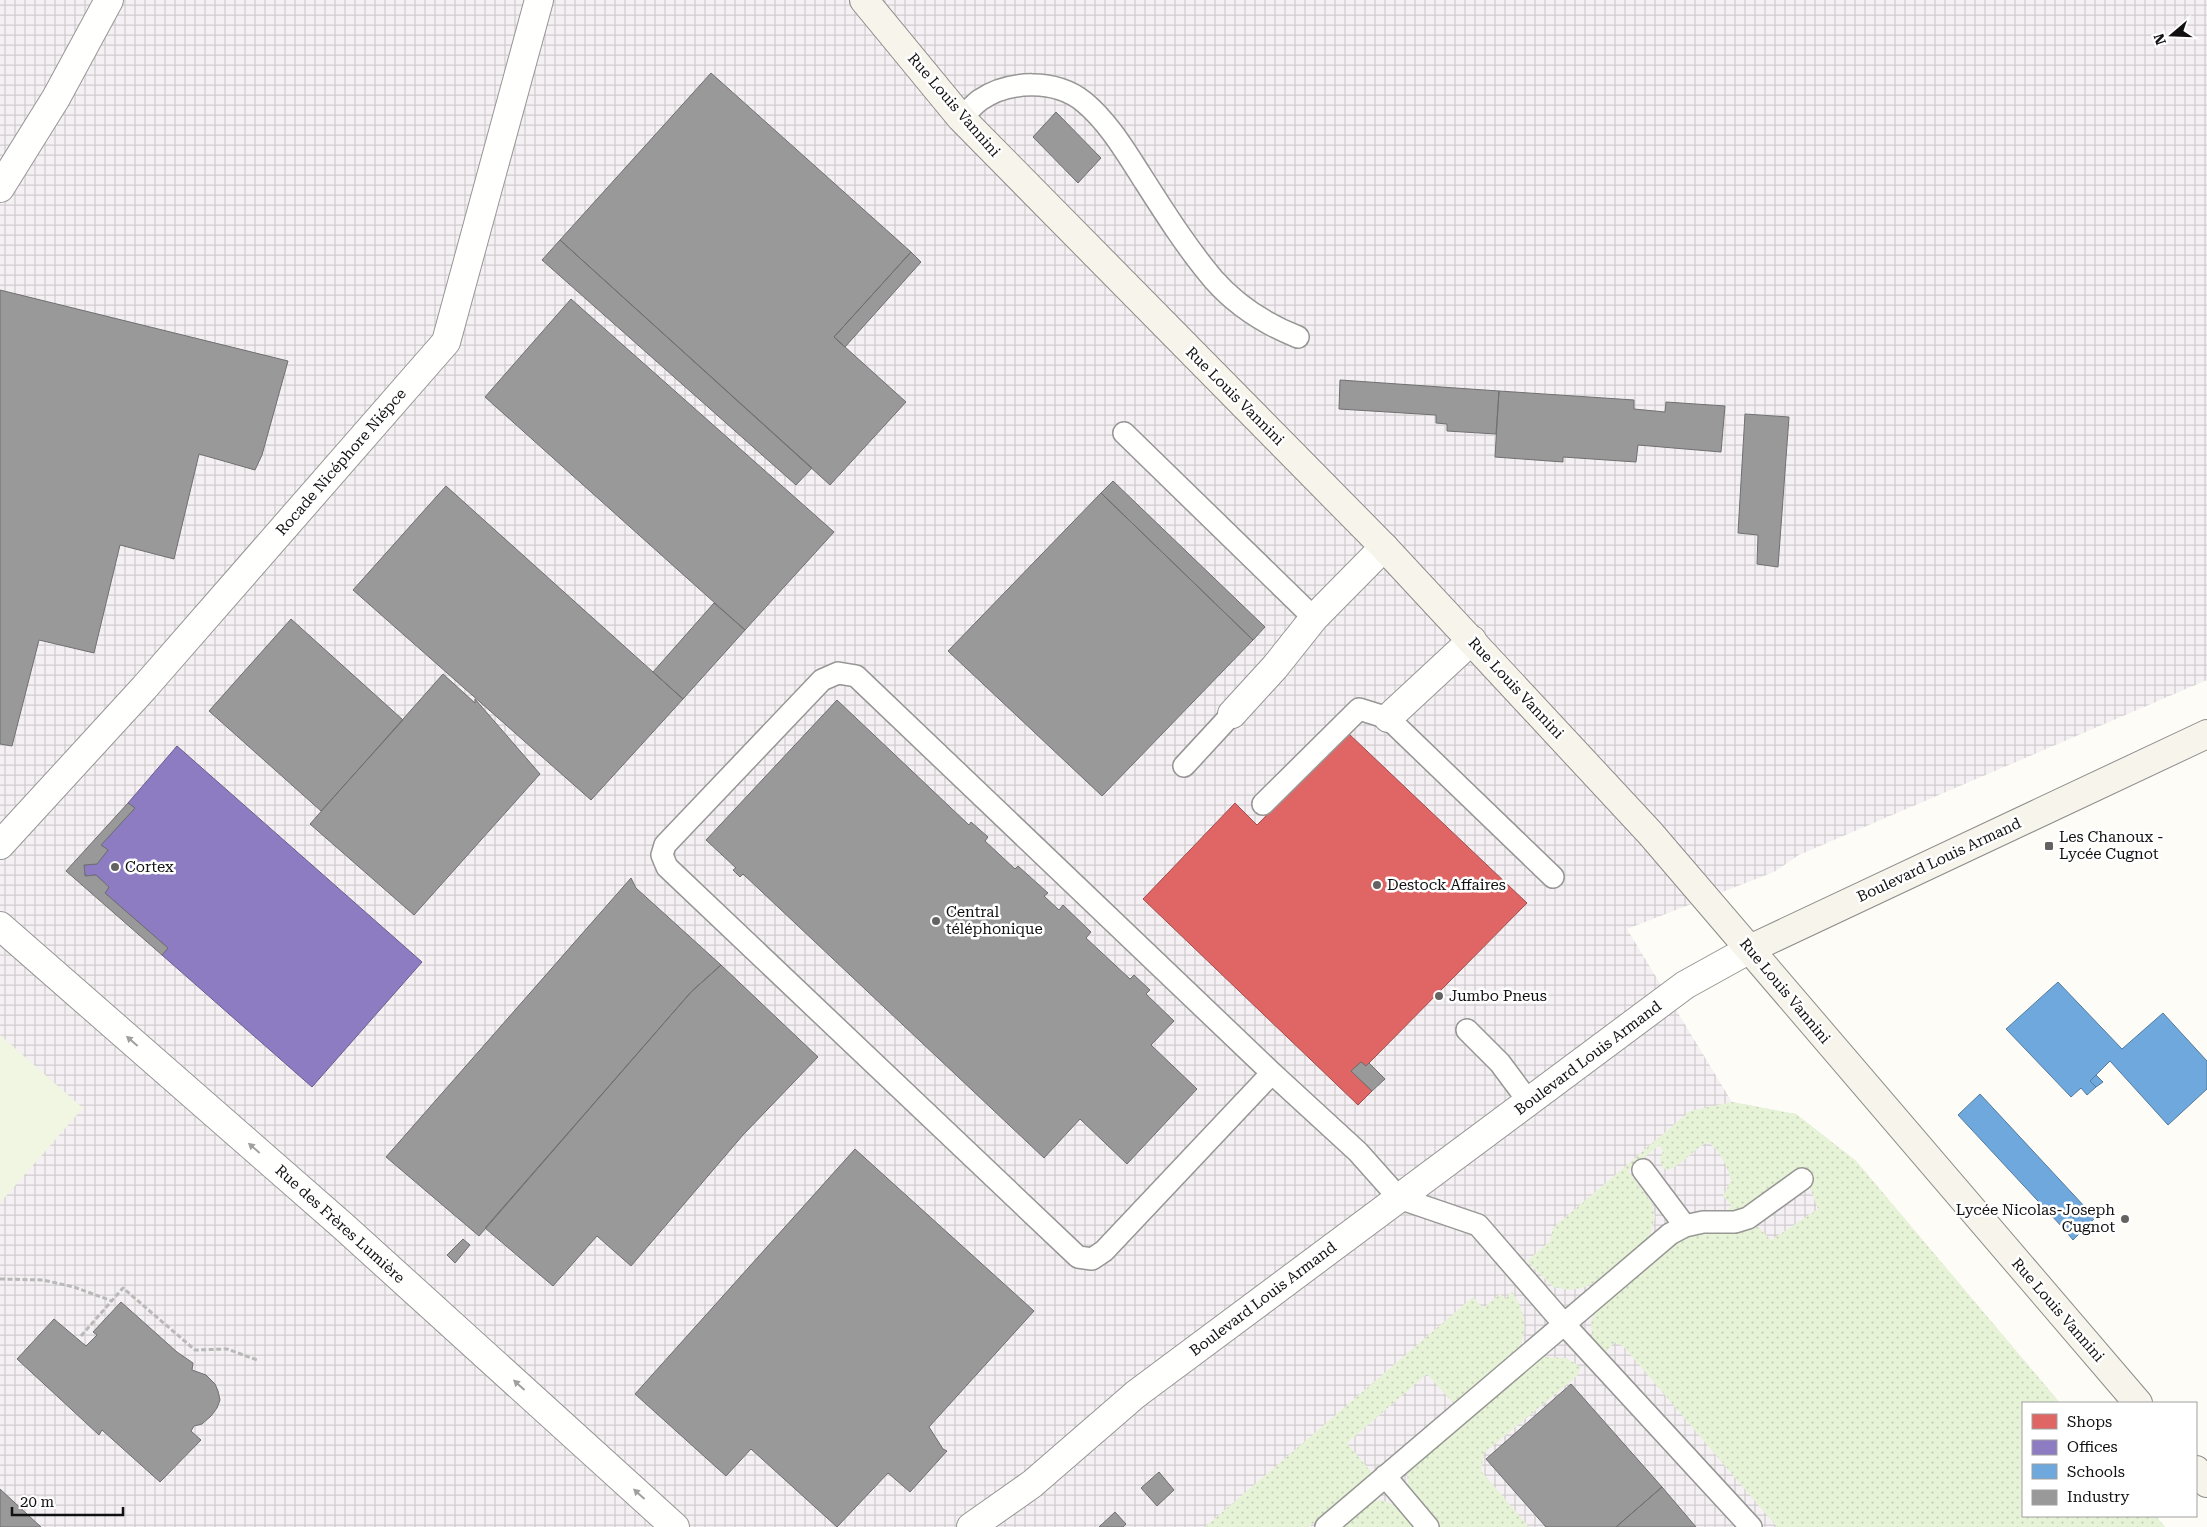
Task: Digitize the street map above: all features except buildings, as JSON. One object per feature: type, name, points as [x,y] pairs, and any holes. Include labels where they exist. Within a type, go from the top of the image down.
[{"type":"main road","name":"Rue Louis Vannini","points":[[864,0],[961,118],[1384,547],[1650,833],[2137,1402]]},
{"type":"main road","name":"Boulevard Louis Armand","points":[[1750,949],[2207,734]]},
{"type":"main road","points":[[2197,1471],[2207,1483]]},
{"type":"street","points":[[0,188],[56,98],[109,0]]},
{"type":"street","name":"Rocade Nicéphore Niépce","points":[[0,845],[144,688],[446,342],[539,0]]},
{"type":"street","points":[[1232,714],[1276,667],[1314,618],[1384,547]]},
{"type":"street","points":[[1388,718],[1472,640]]},
{"type":"street","name":"Rue des Frères Lumière","points":[[0,926],[343,1226],[675,1527]]},
{"type":"street","name":"Boulevard Louis Armand","points":[[971,1527],[1032,1484],[1136,1394],[1685,984],[1750,949]]},
{"type":"street","name":"Boulevard Louis Armand","points":[[1006,1527],[1032,1484]]},
{"type":"lane","points":[[961,118],[981,100],[1005,88],[1034,84],[1058,88],[1083,101],[1115,136],[1185,242],[1215,281],[1246,310],[1269,326],[1298,337]]},
{"type":"lane","points":[[1124,433],[1314,618]]},
{"type":"lane","points":[[1272,1072],[1104,1251],[1092,1259],[1078,1257],[667,867],[662,855],[665,845],[822,680],[838,673],[856,676],[1358,1152],[1400,1198],[1478,1225],[1564,1324],[1751,1527]]},
{"type":"lane","points":[[1263,804],[1359,709],[1388,718],[1553,877]]},
{"type":"lane","points":[[1184,766],[1232,714]]},
{"type":"lane","points":[[1467,1030],[1500,1063],[1529,1102]]},
{"type":"lane","points":[[1643,1170],[1685,1226]]},
{"type":"lane","points":[[1326,1527],[1670,1234],[1685,1226],[1703,1222],[1735,1222],[1748,1218],[1802,1179]]},
{"type":"lane","points":[[1385,1476],[1428,1527]]},
{"type":"path","points":[[0,1279],[43,1280],[112,1301]]},
{"type":"path","points":[[81,1336],[123,1288],[195,1350],[227,1349],[257,1360]]},
{"type":"shaded area","points":[[0,0],[2207,0],[2207,680],[1799,855],[1774,872],[1627,929],[1732,1102],[1796,1114],[1856,1161],[2059,1402],[2022,1402],[2022,1517],[2157,1517],[2165,1527],[0,1527]]},
{"type":"green space","points":[[0,1035],[83,1108],[0,1203]]},
{"type":"green space","points":[[1732,1102],[1796,1114],[1856,1161],[2059,1402],[2022,1402],[2022,1517],[2157,1517],[2165,1527],[1777,1527],[1624,1347],[1615,1342],[1605,1353],[1592,1336],[1591,1322],[1598,1303],[1682,1234],[1756,1225],[1771,1240],[1818,1209],[1810,1188],[1796,1171],[1750,1208],[1727,1213],[1731,1205],[1723,1196],[1731,1181],[1723,1159],[1713,1146],[1708,1142],[1668,1170],[1663,1168],[1660,1160],[1663,1151],[1659,1145],[1628,1171],[1652,1203],[1655,1217],[1650,1236],[1594,1283],[1582,1288],[1570,1290],[1553,1287],[1527,1261],[1550,1241],[1553,1228],[1690,1111]]},
{"type":"green space","points":[[1512,1292],[1520,1306],[1524,1319],[1524,1333],[1519,1348],[1454,1404],[1427,1374],[1347,1443],[1372,1473],[1309,1527],[1205,1527],[1473,1297],[1483,1308],[1500,1294],[1505,1299]]},
{"type":"green space","points":[[1541,1357],[1566,1358],[1581,1367],[1577,1376],[1484,1453],[1481,1471],[1529,1527],[1438,1527],[1413,1497],[1408,1482],[1409,1461]]},
{"type":"green space","points":[[1381,1500],[1402,1510],[1419,1527],[1333,1527],[1367,1502]]},
{"type":"place","name":"Les Chanoux - Lycée Cugnot","points":[[2049,846]]},
{"type":"place","name":"Cortex","points":[[115,867]]},
{"type":"place","name":"Destock Affaires","points":[[1377,885]]},
{"type":"place","name":"Central téléphonique","points":[[936,921]]},
{"type":"place","name":"Jumbo Pneus","points":[[1439,996]]},
{"type":"place","name":"Lycée Nicolas-Joseph Cugnot","points":[[2125,1219]]}]
